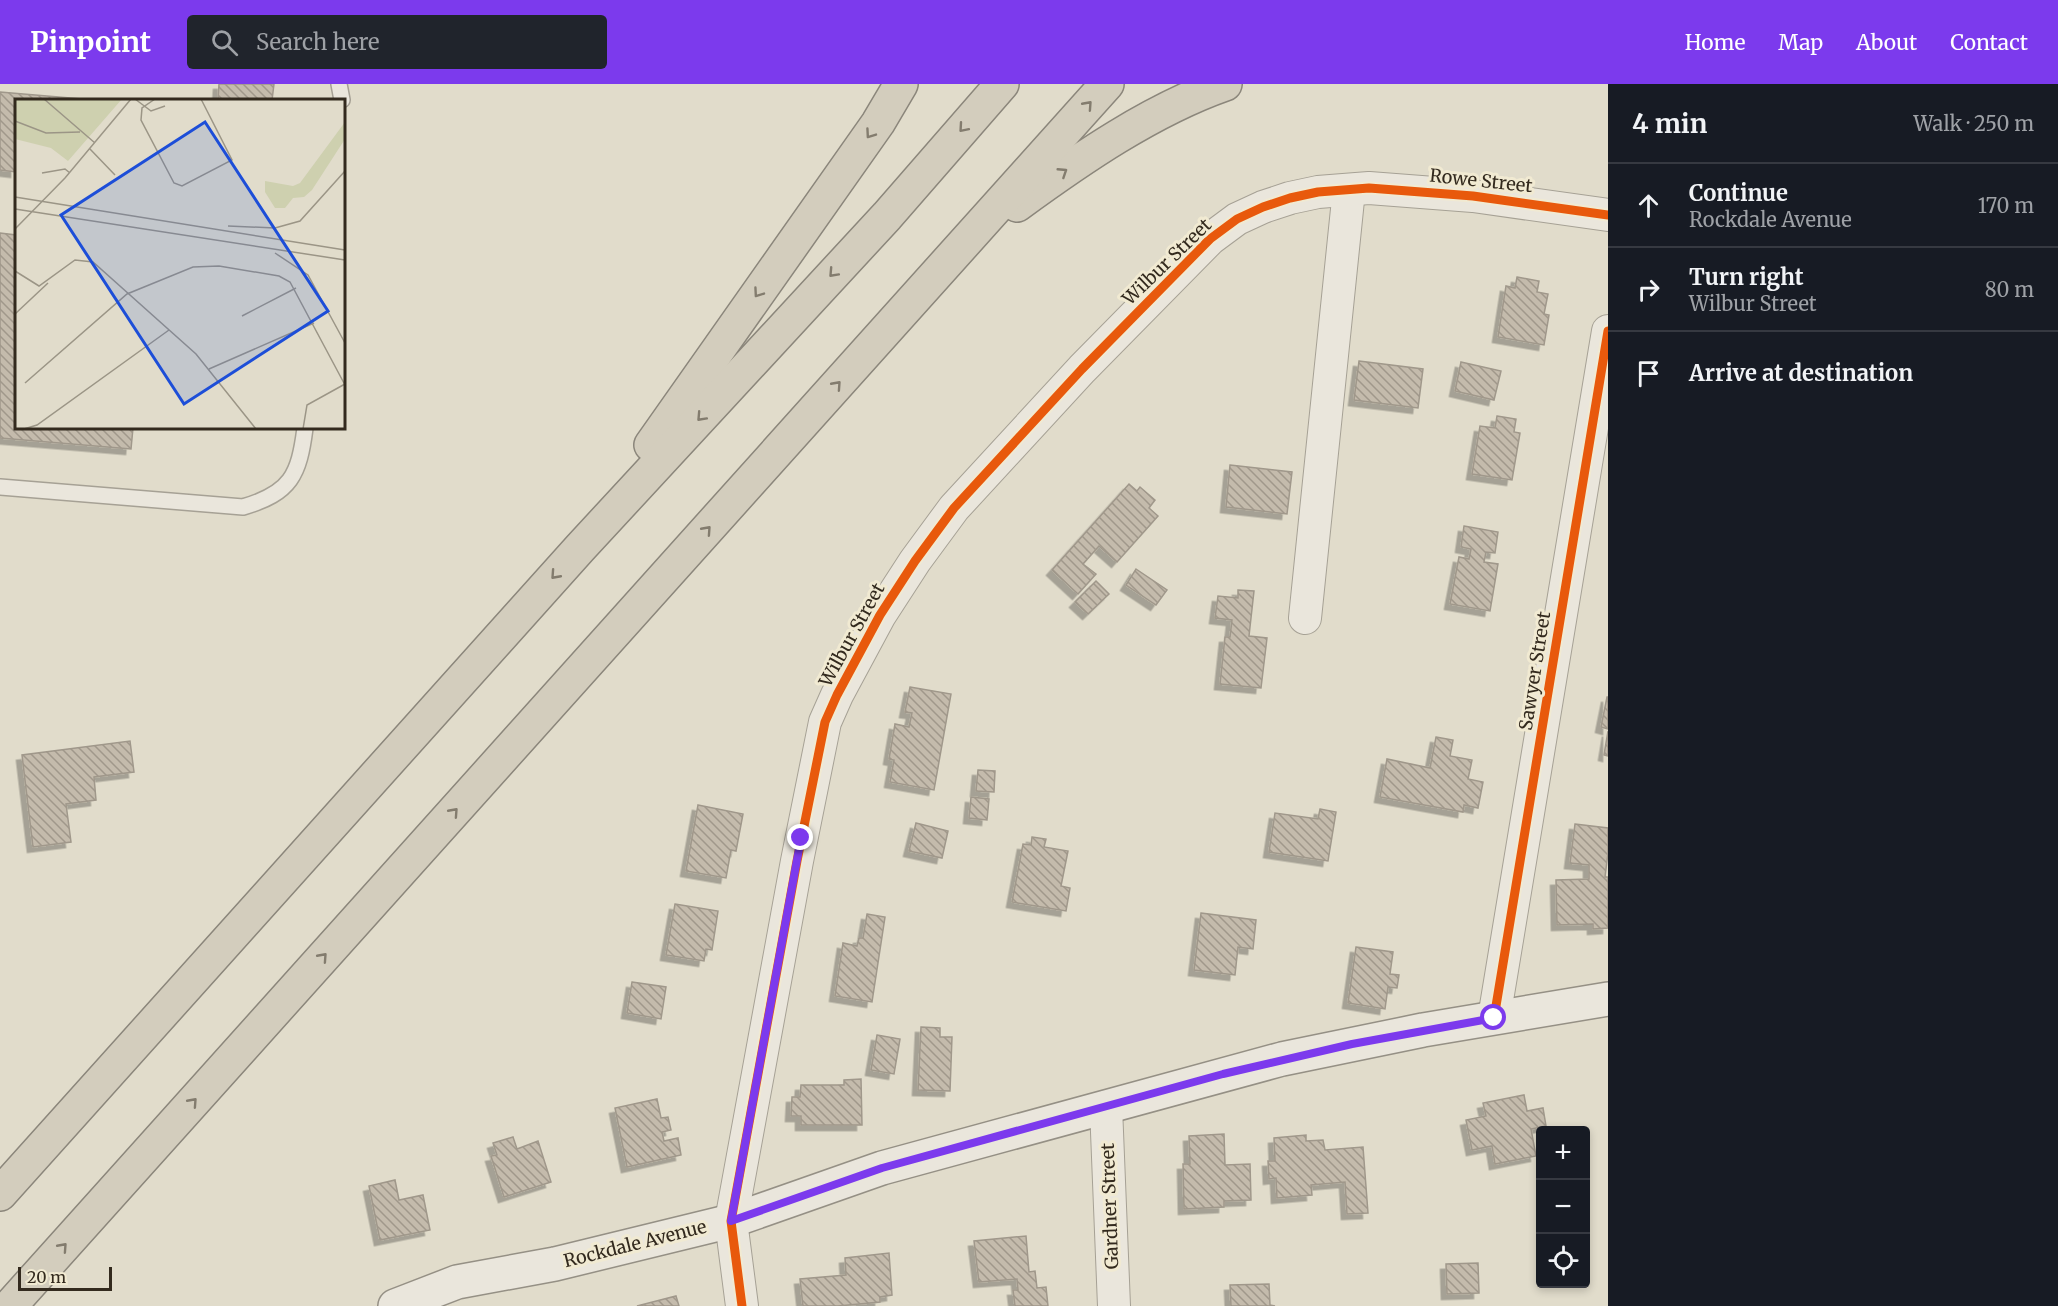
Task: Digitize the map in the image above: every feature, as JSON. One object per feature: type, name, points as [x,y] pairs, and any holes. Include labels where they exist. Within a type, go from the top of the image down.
[{"type":"highway","points":[[580,548],[871,132],[901,84]]},
{"type":"highway","points":[[0,1194],[580,548],[887,216],[1002,84]]},
{"type":"highway","points":[[10,1306],[1107,84]]},
{"type":"highway","points":[[964,243],[1053,178],[1099,148],[1153,117],[1225,84]]},
{"type":"main road","name":"Rockdale Avenue","points":[[395,1306],[457,1282],[555,1264],[731,1221],[882,1168],[1282,1059],[1352,1044],[1608,999]]},
{"type":"street","name":"Rowe Street","points":[[1349,190],[1369,188],[1431,192],[1524,202],[1608,215]]},
{"type":"street","points":[[1305,618],[1349,190]]},
{"type":"street","name":"Wilbur Street","points":[[742,1306],[731,1221],[819,745],[825,722],[837,695],[880,615],[915,561],[954,508],[1082,369],[1210,239],[1237,219],[1263,207],[1318,192],[1349,190]]},
{"type":"street","name":"Sawyer Street","points":[[1494,1018],[1608,331]]},
{"type":"street","name":"Gardner Street","points":[[1106,1107],[1114,1306]]},
{"type":"lane","points":[[339,84],[342,99]]},
{"type":"lane","points":[[0,487],[243,507],[261,501],[286,484],[296,471],[302,454],[305,429]]},
{"type":"building","points":[[219,84],[274,84],[272,99],[218,99]]},
{"type":"building","points":[[0,92],[82,99],[15,99],[15,172],[0,170]]},
{"type":"building","points":[[0,233],[15,235],[15,429],[133,429],[131,449],[0,438]]},
{"type":"building","points":[[1517,277],[1539,281],[1537,292],[1548,294],[1544,314],[1549,315],[1544,345],[1498,337],[1506,286],[1515,288]]},
{"type":"building","points":[[1359,361],[1423,369],[1418,408],[1354,400]]},
{"type":"building","points":[[1461,362],[1501,371],[1494,400],[1455,391]]},
{"type":"building","points":[[1497,416],[1516,419],[1514,432],[1520,433],[1512,480],[1472,474],[1480,426],[1495,428]]},
{"type":"building","points":[[1230,465],[1292,472],[1287,514],[1226,507]]},
{"type":"building","points":[[1129,484],[1137,491],[1140,487],[1155,500],[1149,508],[1158,516],[1117,562],[1099,546],[1083,564],[1096,574],[1078,594],[1052,570]]},
{"type":"building","points":[[1464,526],[1498,532],[1495,553],[1486,552],[1484,562],[1498,564],[1490,611],[1450,604],[1459,557],[1469,559],[1471,549],[1461,547]]},
{"type":"building","points":[[1136,569],[1167,590],[1156,605],[1126,585]]},
{"type":"building","points":[[1096,581],[1109,594],[1088,614],[1075,602]]},
{"type":"building","points":[[1238,590],[1254,591],[1249,636],[1267,638],[1261,688],[1220,684],[1225,637],[1230,637],[1232,620],[1215,618],[1218,596],[1238,598]]},
{"type":"building","points":[[910,687],[951,694],[934,790],[890,782],[894,760],[889,759],[895,724],[909,727],[912,713],[905,712]]},
{"type":"building","points":[[1608,697],[1608,729],[1601,727]]},
{"type":"building","points":[[1608,731],[1608,756],[1604,755]]},
{"type":"building","points":[[1436,737],[1453,740],[1450,756],[1472,760],[1468,779],[1483,782],[1478,808],[1464,805],[1463,812],[1380,797],[1387,759],[1430,768]]},
{"type":"building","points":[[130,741],[134,772],[94,777],[96,800],[66,804],[71,842],[33,847],[22,755]]},
{"type":"building","points":[[978,770],[995,771],[994,792],[976,791]]},
{"type":"building","points":[[971,797],[989,799],[987,820],[969,818]]},
{"type":"building","points":[[698,805],[743,814],[736,851],[731,850],[726,878],[686,871]]},
{"type":"building","points":[[1320,809],[1336,812],[1328,861],[1269,852],[1275,813],[1318,819]]},
{"type":"building","points":[[916,823],[948,831],[942,858],[909,851]]},
{"type":"building","points":[[1575,824],[1608,828],[1605,877],[1608,877],[1608,928],[1593,929],[1593,924],[1557,925],[1556,880],[1589,879],[1589,865],[1570,863]]},
{"type":"building","points":[[1032,837],[1046,839],[1044,847],[1068,851],[1061,886],[1070,888],[1066,911],[1012,902],[1023,844],[1031,845]]},
{"type":"building","points":[[675,904],[718,911],[712,950],[706,949],[704,961],[666,955]]},
{"type":"building","points":[[1201,913],[1256,920],[1253,949],[1238,947],[1235,975],[1194,970]]},
{"type":"building","points":[[867,914],[885,917],[872,1002],[835,996],[843,943],[857,946],[859,938],[863,938]]},
{"type":"building","points":[[1356,947],[1393,952],[1390,974],[1399,975],[1397,988],[1388,987],[1385,1009],[1348,1003]]},
{"type":"building","points":[[632,982],[666,987],[661,1019],[627,1013]]},
{"type":"building","points":[[921,1027],[940,1028],[940,1037],[952,1037],[950,1091],[918,1090]]},
{"type":"building","points":[[877,1035],[900,1039],[894,1074],[871,1070]]},
{"type":"building","points":[[861,1079],[862,1125],[801,1125],[801,1116],[791,1116],[792,1097],[800,1097],[801,1085],[844,1085],[844,1080]]},
{"type":"building","points":[[1524,1095],[1527,1111],[1543,1108],[1546,1126],[1536,1126],[1531,1129],[1536,1156],[1495,1164],[1492,1146],[1472,1150],[1466,1120],[1486,1116],[1483,1103]]},
{"type":"building","points":[[657,1099],[661,1118],[668,1117],[671,1130],[662,1132],[664,1141],[678,1138],[681,1155],[627,1167],[615,1108]]},
{"type":"building","points":[[1224,1134],[1225,1165],[1250,1164],[1251,1200],[1224,1201],[1224,1207],[1184,1209],[1183,1164],[1190,1164],[1189,1136]]},
{"type":"building","points":[[1306,1135],[1306,1141],[1323,1140],[1325,1150],[1363,1147],[1368,1213],[1347,1214],[1345,1182],[1311,1185],[1312,1195],[1277,1198],[1276,1178],[1269,1179],[1268,1161],[1275,1161],[1274,1138]]},
{"type":"building","points":[[513,1137],[517,1149],[538,1141],[551,1182],[504,1197],[491,1156],[497,1155],[493,1143]]},
{"type":"building","points":[[395,1180],[399,1200],[423,1195],[430,1230],[380,1240],[369,1186]]},
{"type":"building","points":[[1026,1236],[1029,1272],[1035,1271],[1037,1288],[1046,1287],[1048,1306],[1015,1306],[1013,1290],[1018,1290],[1017,1279],[979,1282],[974,1241]]},
{"type":"building","points":[[889,1253],[892,1295],[880,1297],[880,1302],[838,1306],[803,1306],[800,1279],[846,1275],[845,1258]]},
{"type":"building","points":[[1478,1263],[1479,1293],[1447,1294],[1446,1264]]},
{"type":"building","points":[[1269,1284],[1270,1305],[1275,1306],[1231,1306],[1230,1285]]},
{"type":"building","points":[[676,1296],[679,1306],[637,1306]]},
{"type":"cycle path","points":[[742,1306],[731,1221],[825,722],[880,615],[915,561],[954,508],[1082,369],[1210,239],[1237,219],[1263,207],[1318,192],[1369,188],[1473,196],[1608,215]]},
{"type":"cycle path","points":[[1494,1018],[1608,331]]},
{"type":"route","points":[[801,838],[731,1221],[882,1168],[1223,1074],[1352,1044],[1494,1018]]}]
